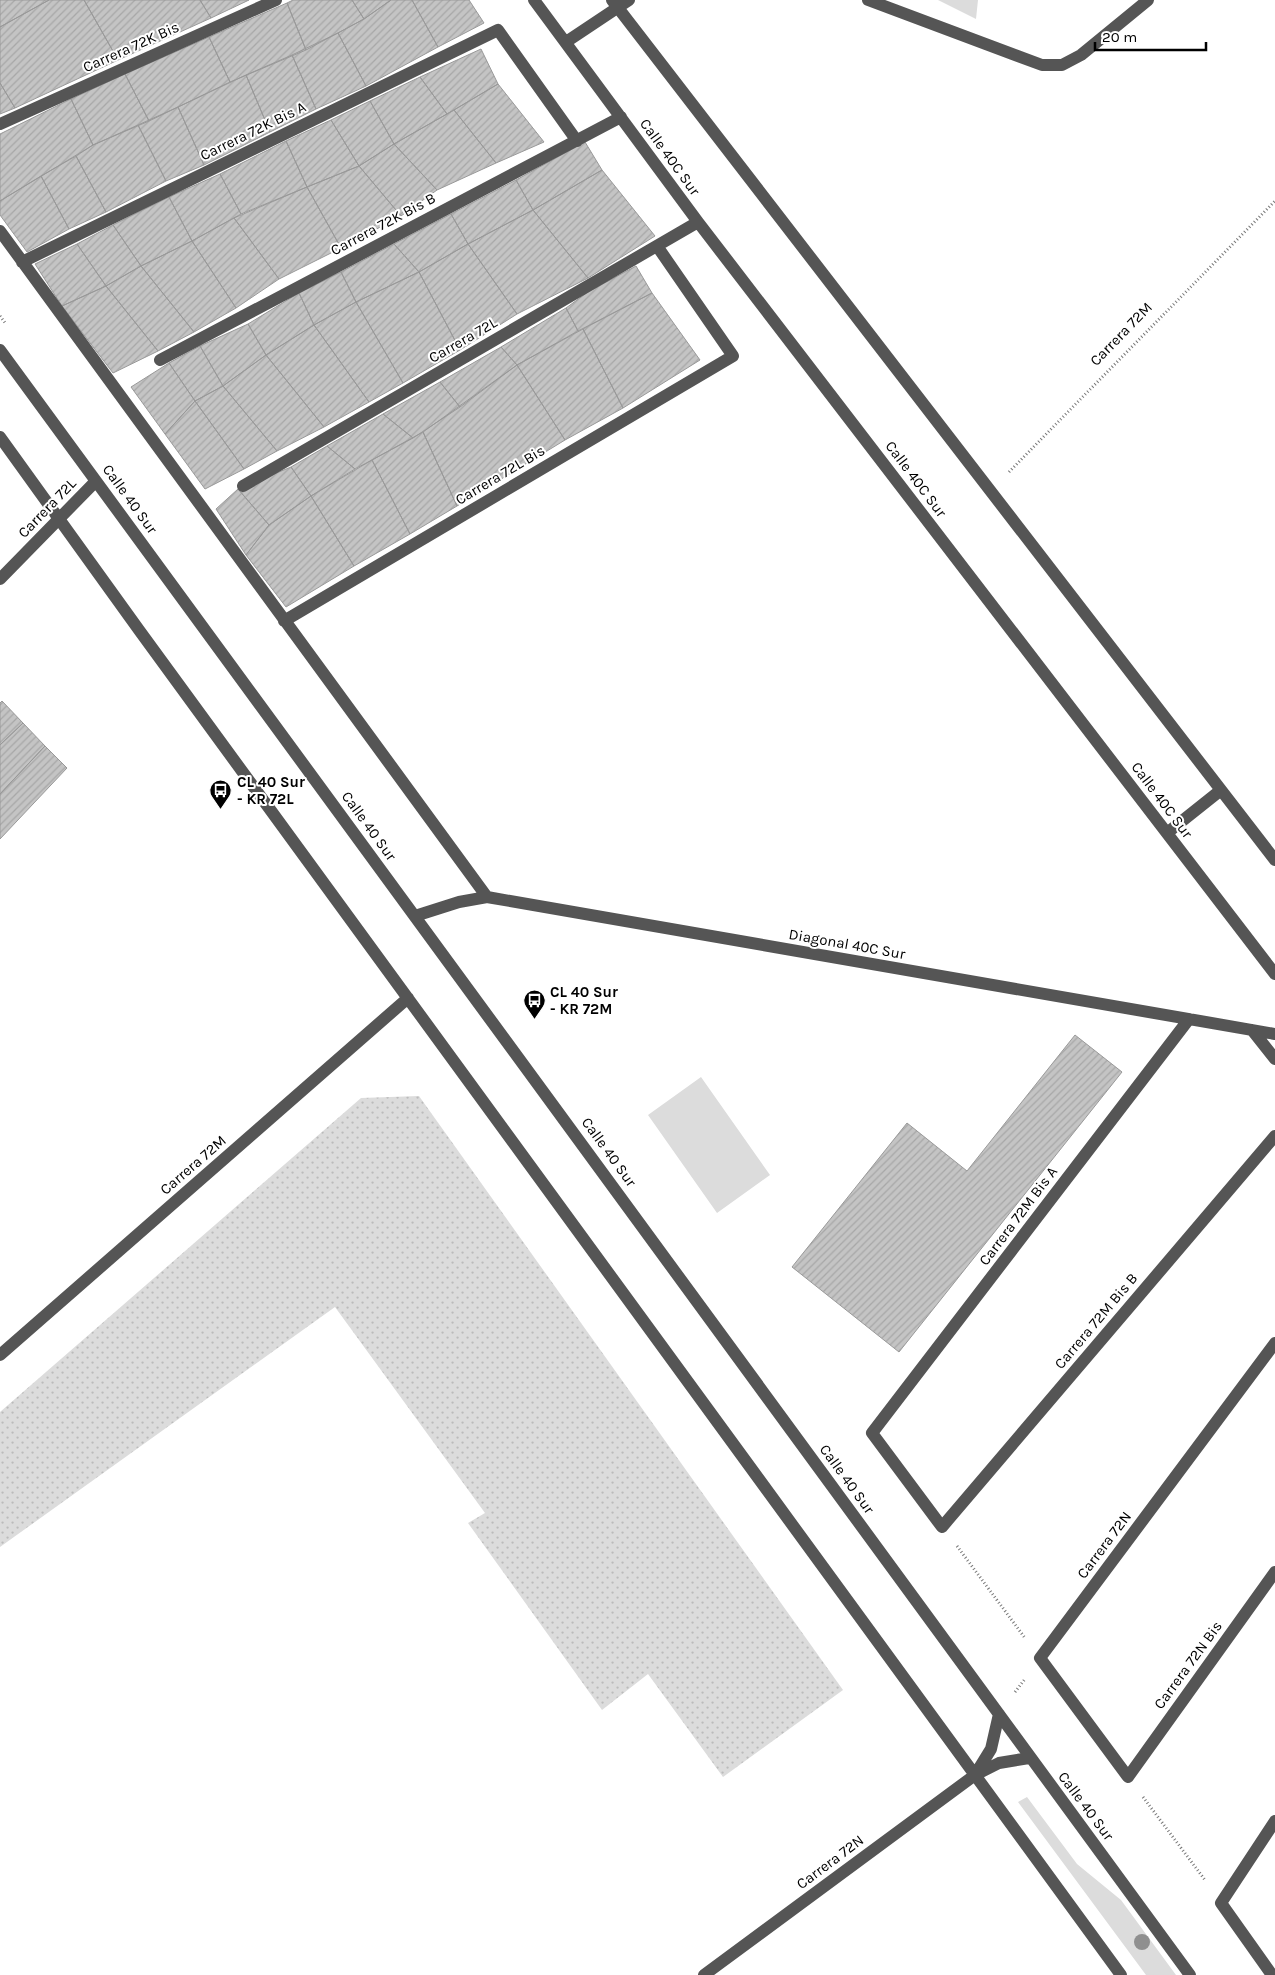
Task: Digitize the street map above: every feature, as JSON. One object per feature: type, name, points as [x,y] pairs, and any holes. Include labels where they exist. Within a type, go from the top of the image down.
[{"type":"street","name":"Carrera 72K Bis","points":[[0,124],[276,0]]},
{"type":"street","name":"Calle 40C Sur","points":[[534,0],[698,222],[1275,974]]},
{"type":"street","points":[[566,42],[615,4],[629,0]]},
{"type":"street","points":[[868,0],[1042,65],[1062,65],[1080,55],[1148,0]]},
{"type":"street","points":[[615,4],[1275,860]]},
{"type":"street","name":"Carrera 72K Bis A","points":[[22,262],[498,30],[577,140]]},
{"type":"street","name":"Carrera 72K Bis B","points":[[160,360],[621,117]]},
{"type":"street","name":"Carrera 72L","points":[[243,486],[698,222]]},
{"type":"street","points":[[0,231],[284,622],[487,897]]},
{"type":"street","name":"Carrera 72L Bis","points":[[284,622],[733,356],[657,246]]},
{"type":"street","name":"Calle 40 Sur","points":[[0,350],[999,1714],[1029,1758],[1190,1975]]},
{"type":"street","points":[[0,437],[58,520],[1121,1975]]},
{"type":"street","name":"Carrera 72L","points":[[0,579],[96,481]]},
{"type":"street","points":[[1167,833],[1221,790]]},
{"type":"street","name":"Diagonal 40C Sur","points":[[415,916],[459,902],[487,897],[1275,1034]]},
{"type":"street","name":"Carrera 72M","points":[[0,1355],[408,998]]},
{"type":"street","name":"Carrera 72M Bis A","points":[[942,1527],[872,1433],[1189,1020]]},
{"type":"street","points":[[1252,1030],[1275,1059]]},
{"type":"street","name":"Carrera 72M Bis B","points":[[942,1527],[1275,1136]]},
{"type":"street","name":"Carrera 72N","points":[[1040,1658],[1275,1344]]},
{"type":"street","name":"Carrera 72N Bis","points":[[1128,1777],[1275,1572]]},
{"type":"street","points":[[1040,1658],[1128,1777]]},
{"type":"street","name":"Carrera 72N","points":[[975,1774],[991,1749],[999,1714]]},
{"type":"street","name":"Carrera 72N","points":[[704,1975],[975,1774],[998,1763],[1029,1758]]},
{"type":"street","points":[[1272,1975],[1222,1903],[1275,1821]]},
{"type":"path","name":"Carrera 72M","points":[[990,491],[1275,201]]},
{"type":"path","points":[[942,1527],[1040,1658],[999,1714]]},
{"type":"path","points":[[1128,1777],[1222,1903]]},
{"type":"shaded area","points":[[938,0],[978,0],[976,19]]},
{"type":"shaded area","points":[[701,1077],[770,1175],[717,1213],[648,1115]]},
{"type":"shaded area","points":[[419,1096],[843,1690],[723,1777],[648,1674],[602,1710],[468,1523],[485,1513],[335,1307],[0,1547],[0,1412],[361,1098]]},
{"type":"shaded area","points":[[1027,1797],[1077,1864],[1121,1900],[1176,1975],[1146,1975],[1018,1802]]},
{"type":"building","points":[[0,0],[49,0],[0,27]]},
{"type":"building","points":[[49,0],[84,0],[118,60],[15,108],[0,83],[0,27]]},
{"type":"building","points":[[84,0],[200,0],[211,18],[118,60]]},
{"type":"building","points":[[200,0],[249,0],[211,18]]},
{"type":"building","points":[[293,0],[352,0],[364,19],[306,50],[287,3]]},
{"type":"building","points":[[352,0],[391,0],[364,19]]},
{"type":"building","points":[[391,0],[412,0],[438,47],[366,86],[338,33],[364,19]]},
{"type":"building","points":[[412,0],[469,0],[484,23],[438,47]]},
{"type":"building","points":[[287,3],[306,50],[230,82],[209,37]]},
{"type":"building","points":[[338,33],[366,86],[316,109],[292,55]]},
{"type":"building","points":[[209,37],[230,82],[149,121],[125,74]]},
{"type":"building","points":[[481,49],[498,84],[447,114],[420,77]]},
{"type":"building","points":[[292,55],[316,109],[270,132],[246,75]]},
{"type":"building","points":[[125,74],[149,121],[93,145],[71,99]]},
{"type":"building","points":[[246,75],[270,132],[204,165],[178,107]]},
{"type":"building","points":[[420,77],[447,114],[394,144],[370,101]]},
{"type":"building","points":[[0,83],[15,108],[0,114]]},
{"type":"building","points":[[498,84],[544,142],[496,163],[454,110]]},
{"type":"building","points":[[71,99],[93,145],[0,201],[0,134]]},
{"type":"building","points":[[370,101],[394,144],[359,166],[331,120]]},
{"type":"building","points":[[178,107],[204,165],[166,181],[138,125]]},
{"type":"building","points":[[454,110],[496,163],[437,190],[394,144]]},
{"type":"building","points":[[331,120],[359,166],[307,187],[286,141]]},
{"type":"building","points":[[138,125],[166,181],[106,212],[76,156],[93,145]]},
{"type":"building","points":[[286,141],[307,187],[241,214],[220,174]]},
{"type":"building","points":[[585,142],[602,170],[533,210],[516,180]]},
{"type":"building","points":[[394,144],[437,190],[401,216],[359,166]]},
{"type":"building","points":[[76,156],[106,212],[69,229],[41,176]]},
{"type":"building","points":[[359,166],[401,216],[341,248],[307,187]]},
{"type":"building","points":[[602,170],[655,236],[588,278],[533,210]]},
{"type":"building","points":[[220,174],[241,214],[192,241],[169,197]]},
{"type":"building","points":[[41,176],[69,229],[27,252],[0,215],[0,201]]},
{"type":"building","points":[[516,180],[533,210],[468,244],[451,214]]},
{"type":"building","points":[[307,187],[341,248],[279,279],[234,218]]},
{"type":"building","points":[[169,197],[192,241],[141,266],[113,225]]},
{"type":"building","points":[[533,210],[588,278],[517,314],[468,244]]},
{"type":"building","points":[[451,214],[468,244],[419,272],[394,244]]},
{"type":"building","points":[[234,218],[279,279],[236,308],[192,241]]},
{"type":"building","points":[[113,225],[141,266],[106,286],[77,244]]},
{"type":"building","points":[[192,241],[236,308],[194,332],[141,266]]},
{"type":"building","points":[[77,244],[106,286],[62,306],[35,264]]},
{"type":"building","points":[[394,244],[419,272],[356,302],[341,272]]},
{"type":"building","points":[[468,244],[517,314],[460,350],[419,272]]},
{"type":"building","points":[[141,266],[194,332],[158,351],[106,286]]},
{"type":"building","points":[[636,266],[652,293],[578,331],[566,308],[588,292]]},
{"type":"building","points":[[341,272],[356,302],[314,325],[299,293]]},
{"type":"building","points":[[419,272],[460,350],[403,383],[356,302]]},
{"type":"building","points":[[106,286],[158,351],[113,373],[62,306]]},
{"type":"building","points":[[299,293],[314,325],[266,355],[248,324]]},
{"type":"building","points":[[652,293],[700,360],[623,408],[583,329]]},
{"type":"building","points":[[356,302],[403,383],[369,402],[314,325]]},
{"type":"building","points":[[566,308],[578,331],[517,365],[501,347]]},
{"type":"building","points":[[248,324],[266,355],[223,386],[200,346]]},
{"type":"building","points":[[314,325],[369,402],[324,427],[266,355]]},
{"type":"building","points":[[583,329],[623,408],[565,440],[517,365]]},
{"type":"building","points":[[200,346],[223,386],[195,401],[169,363]]},
{"type":"building","points":[[501,347],[517,365],[460,407],[440,382]]},
{"type":"building","points":[[266,355],[324,427],[277,451],[223,386]]},
{"type":"building","points":[[169,363],[195,401],[165,434],[131,387]]},
{"type":"building","points":[[517,365],[565,440],[457,506],[423,432]]},
{"type":"building","points":[[440,382],[460,407],[413,438],[383,414]]},
{"type":"building","points":[[223,386],[277,451],[244,469],[195,401]]},
{"type":"building","points":[[195,401],[244,469],[205,489],[165,434]]},
{"type":"building","points":[[383,414],[413,438],[355,469],[327,446]]},
{"type":"building","points":[[423,432],[457,506],[410,534],[372,460]]},
{"type":"building","points":[[327,446],[355,469],[311,496],[291,467]]},
{"type":"building","points":[[372,460],[410,534],[354,566],[311,496]]},
{"type":"building","points":[[291,467],[311,496],[269,525],[238,489]]},
{"type":"building","points":[[238,489],[269,525],[246,555],[216,509]]},
{"type":"building","points":[[311,496],[354,566],[286,607],[246,555],[269,525]]},
{"type":"building","points":[[2,701],[23,723],[0,745],[0,703]]},
{"type":"building","points":[[23,723],[45,746],[0,794],[0,745]]},
{"type":"building","points":[[45,746],[67,768],[0,839],[0,794]]},
{"type":"building","points":[[1075,1035],[1122,1072],[899,1352],[792,1267],[907,1123],[967,1171]]},
{"type":"place","name":"CL 40 Sur - KR 72L","points":[[221,810]]},
{"type":"place","name":"CL 40 Sur - KR 72M","points":[[534,1020]]}]
